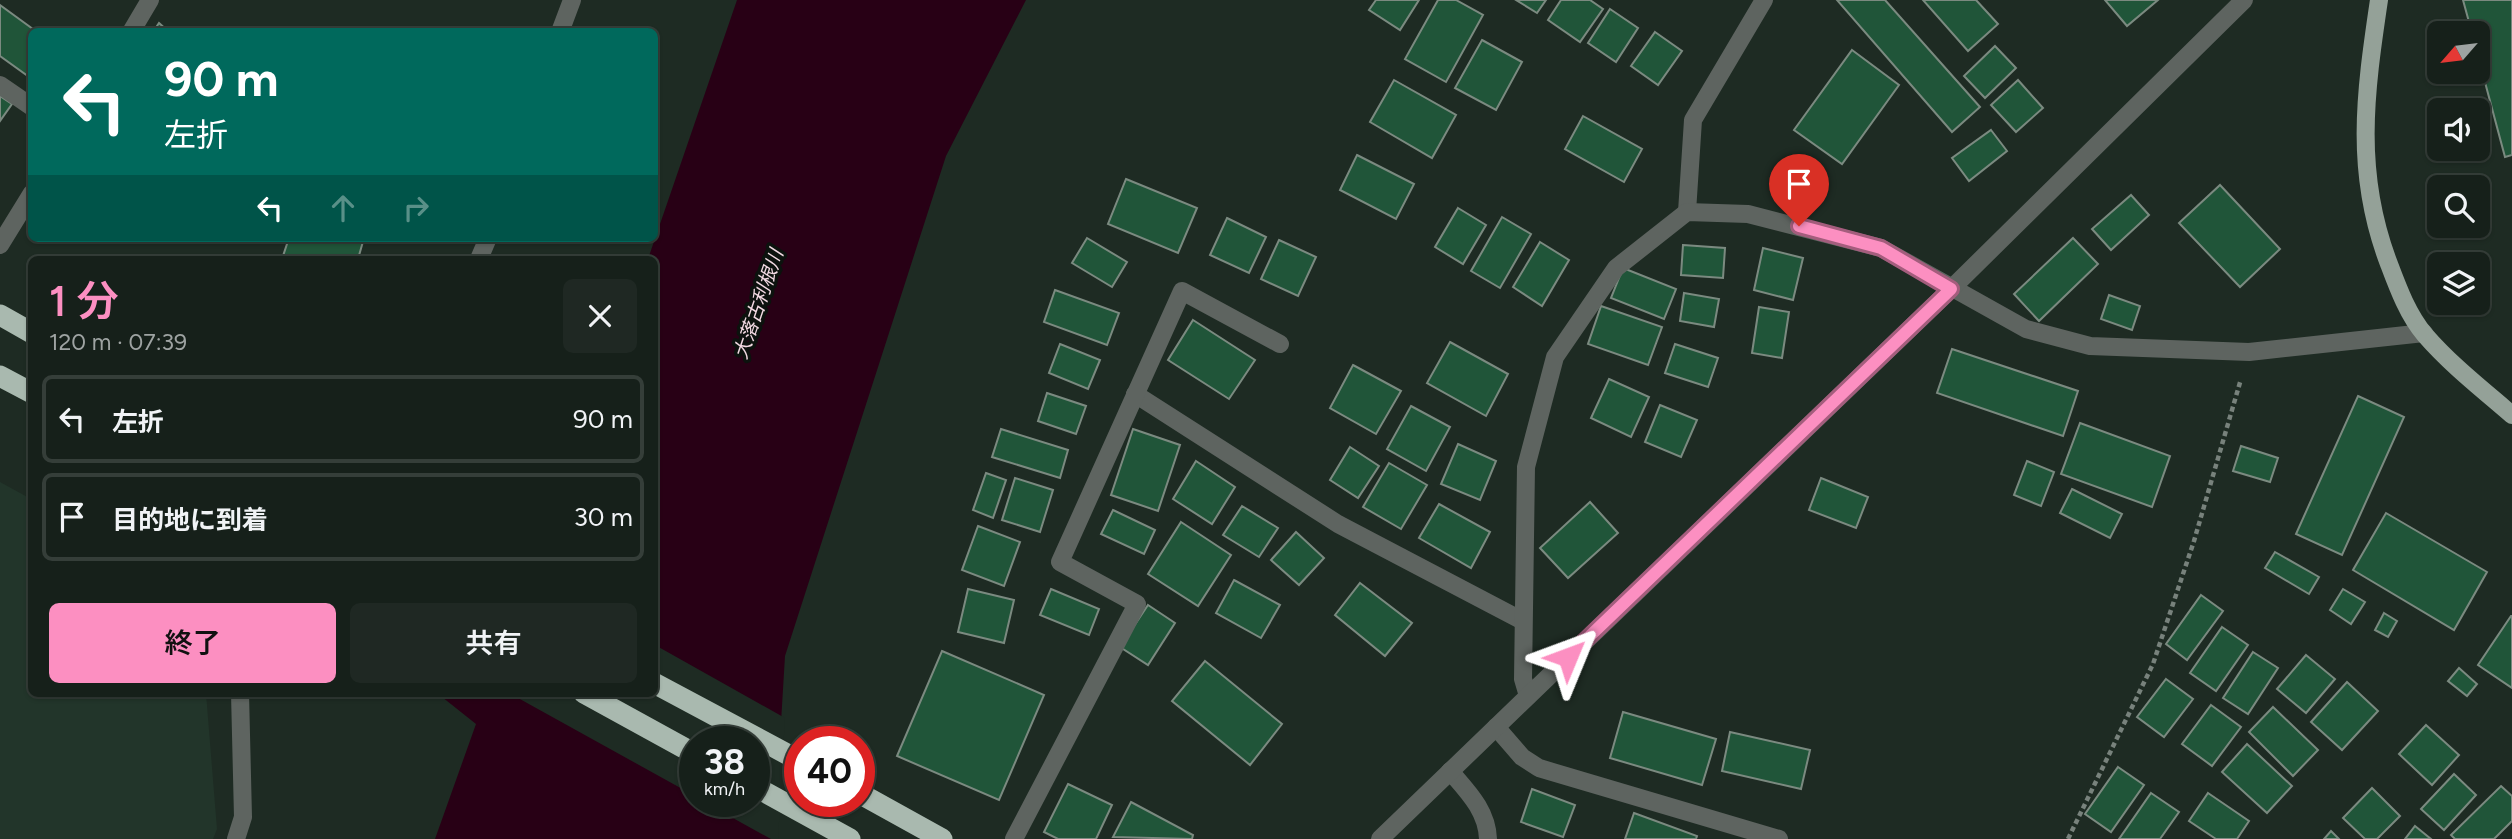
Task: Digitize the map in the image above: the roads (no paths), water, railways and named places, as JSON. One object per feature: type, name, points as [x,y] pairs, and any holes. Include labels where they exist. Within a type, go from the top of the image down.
[{"type":"highway","points":[[0,315],[28,331]]},
{"type":"highway","points":[[0,376],[28,391]]},
{"type":"highway","points":[[658,685],[784,752]]},
{"type":"highway","points":[[590,697],[679,745]]},
{"type":"highway","points":[[770,795],[850,839]]},
{"type":"highway","points":[[875,802],[942,839]]},
{"type":"main road","points":[[2379,0],[2365,94],[2364,136],[2368,190],[2380,241],[2399,292],[2424,333],[2454,365],[2512,415]]},
{"type":"street","points":[[133,28],[150,0]]},
{"type":"street","points":[[562,28],[572,0]]},
{"type":"street","points":[[1687,212],[1693,120],[1764,0]]},
{"type":"street","points":[[1380,839],[1951,289],[2244,0]]},
{"type":"street","points":[[0,85],[28,104]]},
{"type":"street","points":[[0,244],[28,199]]},
{"type":"street","points":[[1528,696],[1523,679],[1526,467],[1555,357],[1616,268],[1687,212],[1748,214],[1881,248],[2026,329],[2090,345],[2249,352],[2424,333]]},
{"type":"street","points":[[1014,839],[1137,604],[1060,562],[1182,291],[1280,344]]},
{"type":"street","points":[[1135,394],[1338,524],[1524,621]]},
{"type":"street","points":[[236,839],[243,817],[240,697]]},
{"type":"street","points":[[1496,727],[1522,757],[1539,768],[1779,839]]},
{"type":"street","points":[[1450,771],[1477,803],[1488,828],[1488,839]]},
{"type":"water","name":"大落古利根川","points":[[737,0],[1026,0],[946,156],[785,656],[774,839],[435,839],[476,724],[442,697],[658,697],[658,256],[649,256],[654,242],[658,242],[658,230]]}]
